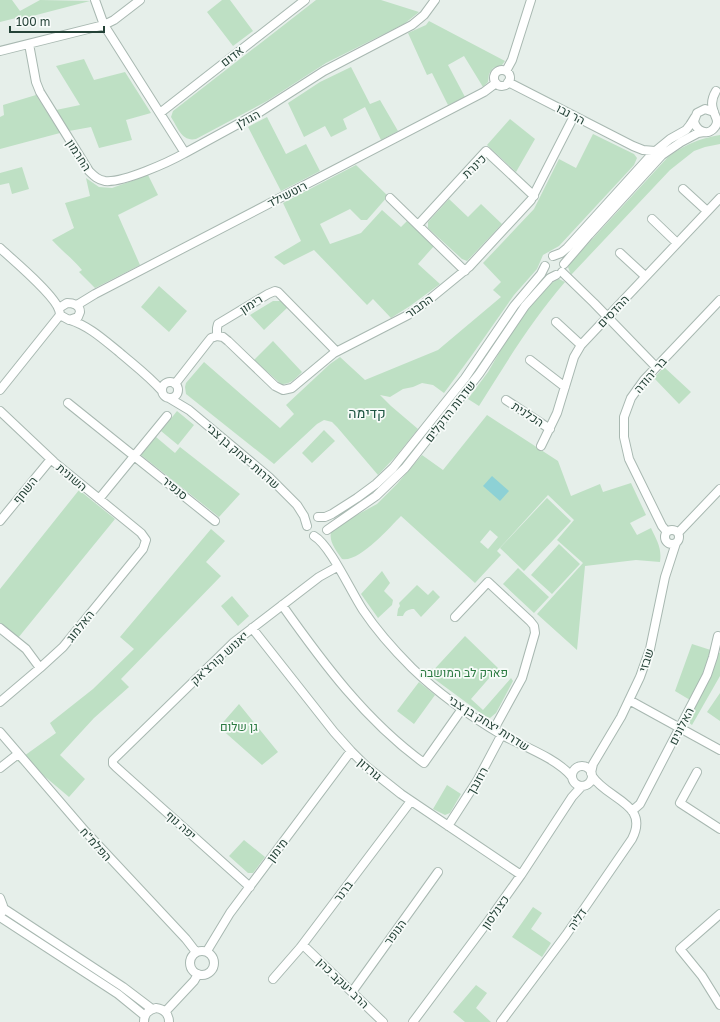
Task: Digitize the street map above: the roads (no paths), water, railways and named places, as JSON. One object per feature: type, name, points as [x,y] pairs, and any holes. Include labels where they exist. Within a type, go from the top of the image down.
[{"type":"street","points":[[95,0],[104,25],[185,153]]},
{"type":"street","points":[[0,51],[104,25],[140,0]]},
{"type":"street","name":"אדום","points":[[160,112],[304,0]]},
{"type":"street","name":"הגולן","points":[[185,153],[260,112],[324,70],[412,25],[424,15],[435,0]]},
{"type":"street","points":[[506,71],[512,60],[531,0]]},
{"type":"street","name":"החרמון","points":[[29,44],[36,82],[40,92],[89,172],[94,176],[103,181],[116,180],[155,167],[185,153]]},
{"type":"street","points":[[500,70],[506,71],[509,75],[508,82],[502,86],[496,83],[494,77],[496,73],[500,70]]},
{"type":"street","name":"הר נבו","points":[[508,82],[634,146],[643,150],[655,151]]},
{"type":"street","name":"רוטשילד","points":[[78,309],[93,295],[484,92],[496,83]]},
{"type":"street","points":[[717,115],[707,109],[697,114],[696,126],[699,130],[704,132],[716,129],[717,115],[712,102],[718,89]]},
{"type":"street","name":"שדרות הדקלים","points":[[317,517],[325,517],[332,514],[357,498],[379,482],[393,468],[465,378],[482,355],[506,317],[538,277],[548,259],[561,253],[570,245],[655,151],[687,128],[718,89]]},
{"type":"street","name":"התבור","points":[[217,336],[226,339],[272,384],[283,390],[296,386],[336,351],[405,316],[425,303],[476,261],[534,196],[574,116]]},
{"type":"street","name":"שדרות הדקלים","points":[[326,531],[333,524],[377,495],[402,471],[479,374],[525,306],[547,281],[561,270],[579,246],[662,156],[681,142],[698,133],[704,132]]},
{"type":"street","points":[[634,146],[641,157],[641,166]]},
{"type":"street","name":"כינרת","points":[[418,225],[486,151],[534,196]]},
{"type":"street","points":[[683,188],[707,211]]},
{"type":"street","points":[[390,198],[465,270]]},
{"type":"street","name":"ההדסים","points":[[542,446],[558,409],[574,358],[581,345],[720,198]]},
{"type":"street","points":[[652,219],[677,243]]},
{"type":"street","points":[[0,248],[51,296],[58,301],[72,303],[95,333]]},
{"type":"street","points":[[620,253],[645,276]]},
{"type":"street","points":[[553,256],[560,258],[561,270],[656,367]]},
{"type":"street","points":[[545,266],[548,273],[552,275],[561,270]]},
{"type":"street","name":"רימון","points":[[174,385],[207,342],[211,338],[217,336],[218,324],[275,291],[278,292],[336,351]]},
{"type":"street","points":[[51,296],[57,305],[59,313],[65,319],[82,324],[95,333],[147,375],[165,396],[169,398],[176,396],[174,385]]},
{"type":"street","name":"בר יהודה","points":[[667,532],[662,526],[634,471],[624,437],[624,417],[631,398],[644,380],[720,300]]},
{"type":"street","points":[[0,390],[59,313],[60,307],[67,303]]},
{"type":"street","points":[[70,320],[77,318],[78,309]]},
{"type":"street","points":[[556,322],[581,345]]},
{"type":"street","points":[[530,360],[565,387]]},
{"type":"street","points":[[147,375],[174,385]]},
{"type":"street","points":[[162,391],[164,386],[174,385]]},
{"type":"street","name":"שדרות יצחק בן צבי","points":[[174,385],[189,410]]},
{"type":"street","name":"שדרות יצחק בן צבי","points":[[169,398],[189,410],[250,460],[296,503],[307,512],[317,517]]},
{"type":"street","name":"הכלנית","points":[[506,400],[550,429]]},
{"type":"street","name":"סנפיר","points":[[68,403],[215,521]]},
{"type":"street","name":"השונית","points":[[0,411],[50,459],[141,533],[146,539]]},
{"type":"street","points":[[99,499],[167,416]]},
{"type":"street","name":"השחף","points":[[0,521],[50,459]]},
{"type":"street","points":[[678,533],[673,530],[667,532],[665,537],[666,542],[670,544],[676,543],[679,538],[678,533],[720,488]]},
{"type":"street","name":"שדרות יצחק בן צבי","points":[[296,503],[304,516],[307,526]]},
{"type":"street","points":[[317,517],[325,521],[326,531],[320,536],[314,536],[309,533],[307,526],[311,519],[317,517]]},
{"type":"street","name":"שדרות יצחק בן צבי","points":[[326,531],[324,540],[326,547]]},
{"type":"street","name":"שדרות יצחק בן צבי","points":[[314,536],[326,547],[363,610],[394,649],[426,681],[462,708],[494,729],[554,762],[566,770],[573,779]]},
{"type":"street","name":"האלמוג","points":[[0,702],[56,655],[74,635],[143,549],[146,539]]},
{"type":"street","name":"שבזי","points":[[666,542],[670,559]]},
{"type":"street","name":"שבזי","points":[[592,774],[593,764],[629,700],[640,677],[650,649],[670,559],[676,543]]},
{"type":"street","name":"יאנוש קורצ'אק","points":[[113,762],[116,756],[228,647],[319,577],[337,567]]},
{"type":"street","points":[[455,617],[488,582],[534,626],[535,633],[522,678],[494,729]]},
{"type":"street","points":[[282,605],[367,713],[398,743],[424,763],[462,708]]},
{"type":"street","points":[[0,628],[26,649],[40,668]]},
{"type":"street","name":"גורדון","points":[[252,628],[350,751],[375,774],[411,801],[521,875]]},
{"type":"street","name":"האלונים","points":[[632,811],[640,804],[710,670],[718,636]]},
{"type":"street","points":[[629,700],[720,750]]},
{"type":"street","name":"הפלמ\"ח","points":[[0,732],[85,831],[186,939],[196,952]]},
{"type":"street","name":"רוזנבך","points":[[448,826],[477,781],[502,734]]},
{"type":"street","name":"מימון","points":[[206,951],[230,913],[350,751]]},
{"type":"street","name":"שבזי","points":[[579,767],[599,753]]},
{"type":"street","points":[[0,768],[18,754]]},
{"type":"street","name":"יפה נוף","points":[[113,762],[116,767],[250,887]]},
{"type":"street","name":"שדרות יצחק בן צבי","points":[[554,762],[567,766],[579,767]]},
{"type":"street","points":[[606,791],[576,785],[573,779],[574,771],[579,767],[588,768],[606,791],[623,802],[632,811]]},
{"type":"street","points":[[697,772],[680,803],[719,826]]},
{"type":"street","points":[[584,786],[590,782],[592,774]]},
{"type":"street","name":"כצנלסון","points":[[571,798],[573,779]]},
{"type":"street","name":"כצנלסון","points":[[413,1022],[521,875],[571,798],[577,790],[584,786]]},
{"type":"street","name":"ברנר","points":[[273,979],[303,945],[411,801]]},
{"type":"street","name":"דליה","points":[[501,1022],[566,935],[632,840],[636,831],[637,822],[632,811]]},
{"type":"street","name":"הנופר","points":[[352,992],[438,872]]},
{"type":"street","points":[[0,898],[3,903],[1,913]]},
{"type":"street","points":[[1,913],[117,984],[152,1009]]},
{"type":"street","points":[[1,913],[112,990],[145,1019],[147,1012],[158,1008],[165,1012],[168,1016],[169,1022]]},
{"type":"street","points":[[720,914],[680,950],[702,976],[720,1005]]},
{"type":"street","name":"הרב יעקב כהן","points":[[303,945],[383,1022]]},
{"type":"street","points":[[202,950],[206,951],[214,958],[214,967],[207,974],[198,974],[192,970],[190,963],[192,956],[196,952],[202,950]]},
{"type":"street","points":[[165,1012],[194,981],[198,974]]},
{"type":"water","points":[[492,476],[509,491],[500,501],[483,486]]},
{"type":"district","name":"קדימה","points":[[367,412]]},
{"type":"park label","name":"פארק לב המושבה","points":[[464,672]]},
{"type":"park label","name":"גן שלום","points":[[239,726]]}]
